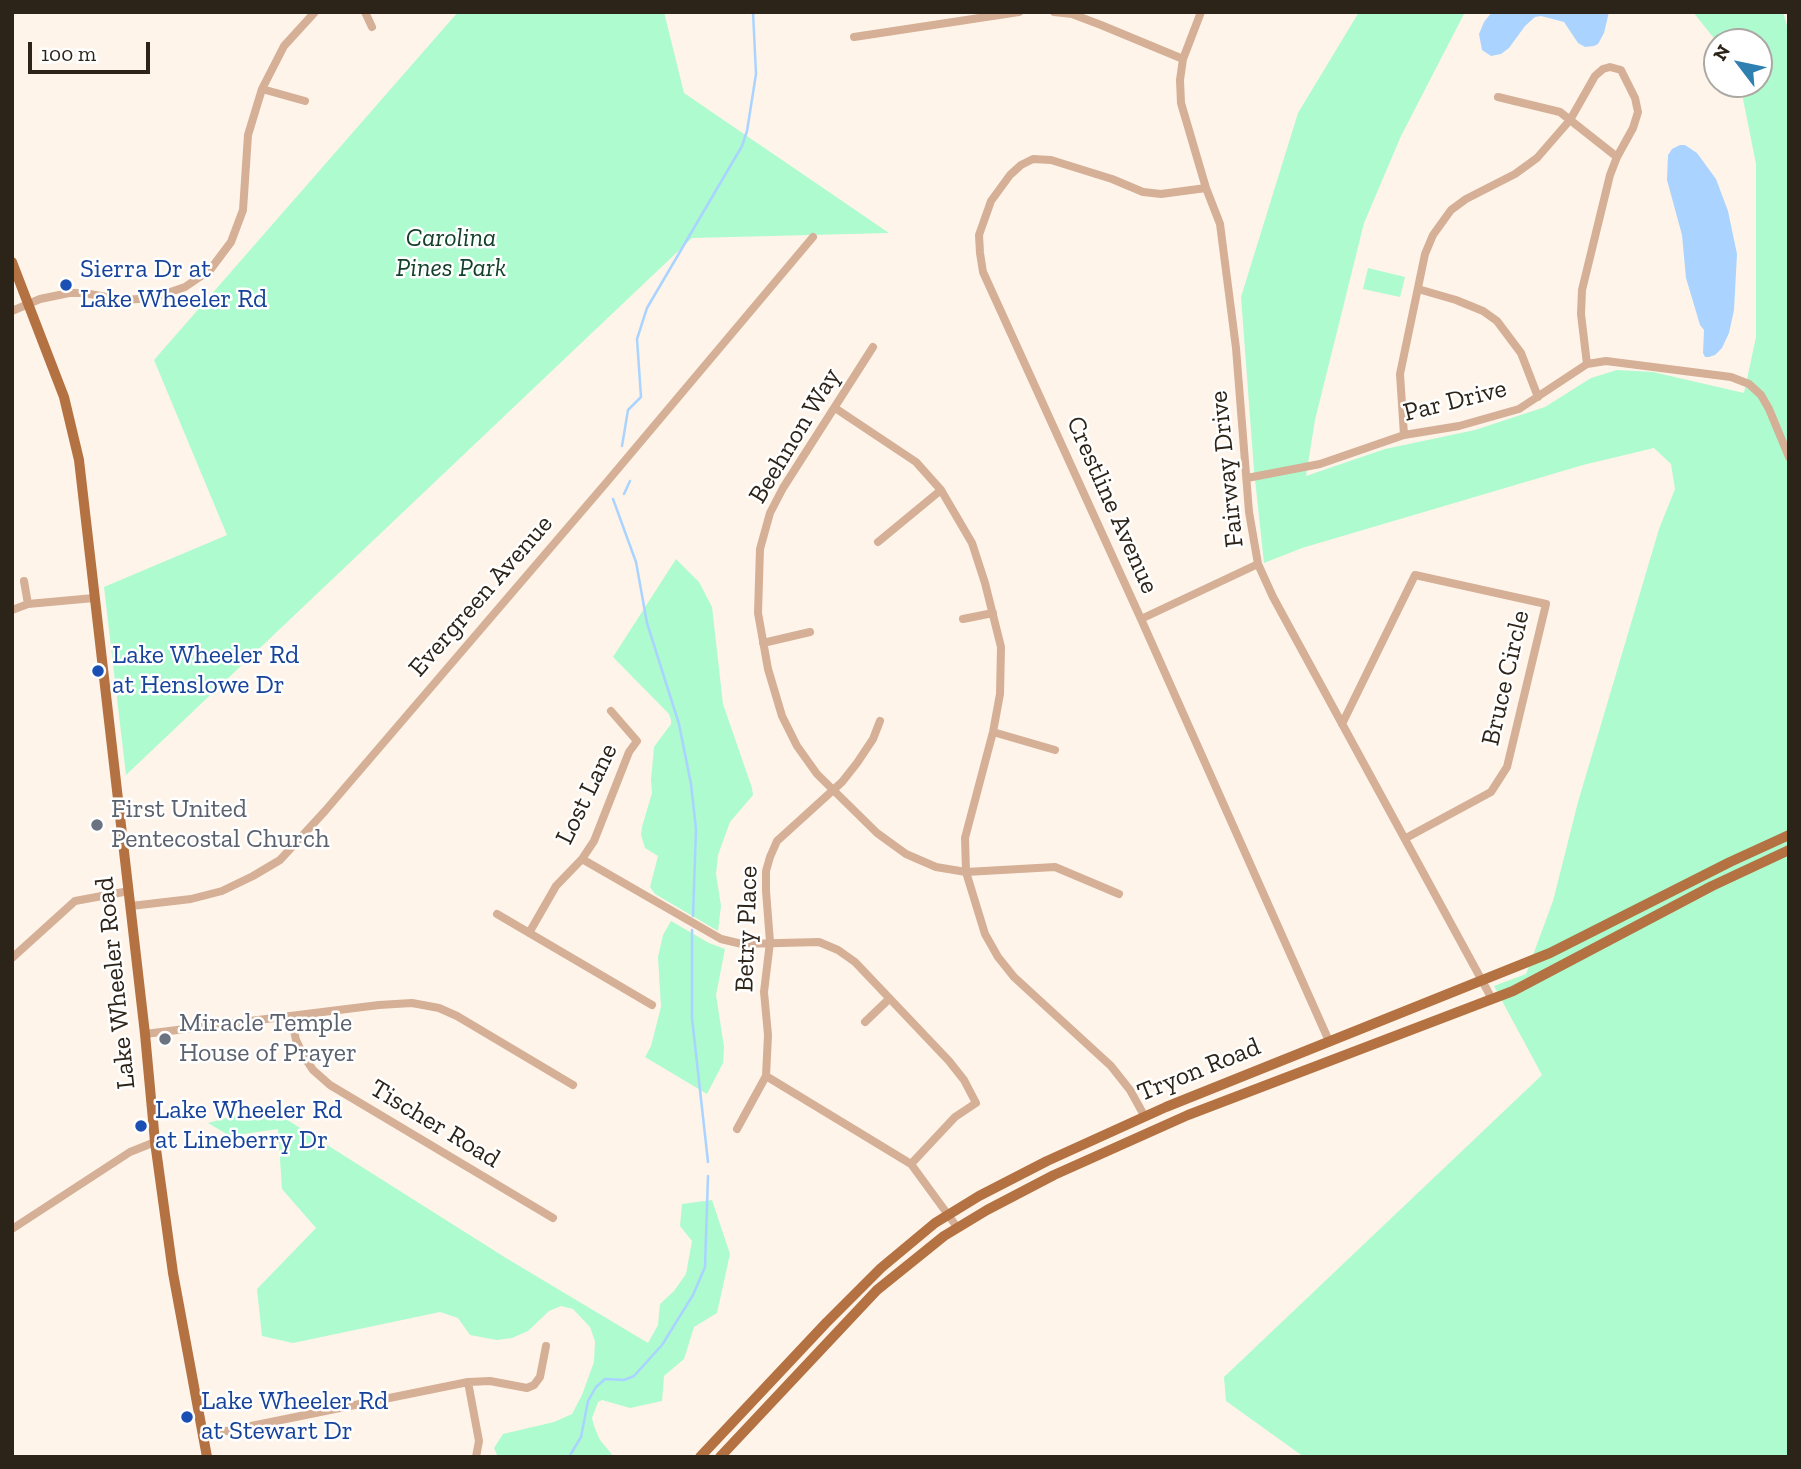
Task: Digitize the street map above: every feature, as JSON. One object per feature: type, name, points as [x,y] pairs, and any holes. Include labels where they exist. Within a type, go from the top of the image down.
[{"type":"main road","name":"Lake Wheeler Road","points":[[12,262],[64,397],[76,440],[131,906],[155,1143],[171,1262],[207,1457]]},
{"type":"main road","name":"Tryon Road","points":[[700,1457],[854,1294],[918,1236],[948,1215],[1018,1175],[1144,1116],[1562,948],[1730,862],[1789,835]]},
{"type":"main road","name":"Tryon Road","points":[[720,1457],[877,1290],[957,1227],[1055,1175],[1188,1115],[1492,999],[1730,877],[1789,850]]},
{"type":"street","points":[[12,311],[40,299],[76,293],[124,300],[153,298],[185,288],[210,270],[231,242],[243,210],[248,135],[262,89],[284,46],[314,12]]},
{"type":"street","points":[[365,12],[372,27]]},
{"type":"street","points":[[854,37],[1019,12]]},
{"type":"street","points":[[1054,12],[1072,14],[1183,59]]},
{"type":"street","name":"Fairway Drive","points":[[1201,12],[1183,59],[1181,103],[1206,188],[1220,223],[1236,348],[1249,512],[1258,564],[1273,597],[1492,999]]},
{"type":"street","points":[[1404,435],[1400,374],[1425,254],[1433,236],[1451,210],[1516,174],[1537,158],[1570,120],[1595,76],[1602,69],[1610,67],[1621,70],[1635,98],[1637,112],[1633,128],[1616,157],[1610,175],[1582,290],[1580,314],[1587,364],[1606,361],[1664,367],[1731,377],[1749,384],[1762,395],[1789,457]]},
{"type":"street","points":[[262,89],[305,101]]},
{"type":"street","points":[[1498,97],[1560,112],[1616,157]]},
{"type":"street","name":"Crestline Avenue","points":[[1206,188],[1181,193],[1143,192],[1051,160],[1033,159],[1021,165],[1000,187],[987,208],[979,235],[983,272],[1142,619],[1329,1041]]},
{"type":"street","name":"Evergreen Avenue","points":[[131,906],[191,899],[222,891],[280,860],[326,811],[813,237]]},
{"type":"street","points":[[1418,289],[1456,300],[1483,311],[1497,321],[1521,353],[1538,397]]},
{"type":"street","name":"Beehnon Way","points":[[873,347],[783,488],[771,513],[760,549],[758,613],[762,643],[782,716],[797,746],[817,774],[877,833],[906,854],[936,867],[966,872],[1055,867],[1119,894]]},
{"type":"street","name":"Par Drive","points":[[1247,478],[1320,464],[1404,435],[1459,426],[1519,409],[1587,364]]},
{"type":"street","points":[[835,408],[916,463],[941,490],[972,543],[993,613],[1001,647],[1000,694],[993,732],[965,838],[966,872],[985,934],[998,957],[1031,994],[1111,1066],[1130,1090],[1144,1116]]},
{"type":"street","points":[[878,542],[941,490]]},
{"type":"street","points":[[1142,619],[1258,564]]},
{"type":"street","name":"Bruce Circle","points":[[1342,724],[1415,575],[1546,604],[1507,767],[1491,792],[1406,838]]},
{"type":"street","points":[[24,581],[28,604]]},
{"type":"street","points":[[12,610],[28,604],[94,597]]},
{"type":"street","points":[[963,619],[993,613]]},
{"type":"street","points":[[762,643],[810,632]]},
{"type":"street","name":"Lost Lane","points":[[529,933],[556,886],[582,859],[594,841],[629,752],[637,741],[611,711]]},
{"type":"street","name":"Betry Place","points":[[737,1129],[766,1076],[768,1035],[764,992],[770,942],[766,871],[770,857],[777,841],[857,763],[873,739],[880,721]]},
{"type":"street","points":[[993,732],[1055,750]]},
{"type":"street","points":[[582,859],[721,939],[736,943],[819,942],[838,950],[855,962],[949,1061],[964,1080],[976,1103],[955,1117],[911,1164]]},
{"type":"street","points":[[12,958],[75,901],[129,891]]},
{"type":"street","points":[[497,914],[652,1004]]},
{"type":"street","points":[[865,1022],[888,999]]},
{"type":"street","points":[[145,1034],[412,1003],[439,1007],[493,1036],[573,1085]]},
{"type":"street","name":"Tischer Road","points":[[290,1017],[303,1055],[313,1070],[330,1084],[553,1218]]},
{"type":"street","points":[[766,1076],[911,1164],[957,1227]]},
{"type":"street","points":[[12,1230],[130,1152],[155,1143]]},
{"type":"street","points":[[202,1436],[468,1382],[490,1381],[527,1388],[534,1385],[540,1377],[546,1346]]},
{"type":"street","points":[[468,1382],[479,1441],[476,1457]]},
{"type":"green space","name":"Carolina Pines Park","points":[[458,12],[664,12],[684,93],[889,233],[692,238],[126,775],[104,587],[227,535],[154,360]]},
{"type":"green space","points":[[1359,12],[1465,12],[1401,136],[1364,223],[1315,420],[1306,476],[1385,449],[1475,430],[1545,407],[1591,378],[1617,370],[1653,372],[1744,393],[1756,337],[1756,164],[1743,98],[1773,98],[1773,28],[1706,28],[1693,12],[1783,12],[1789,33],[1789,1457],[1304,1457],[1226,1401],[1224,1377],[1542,1075],[1494,986],[1526,974],[1553,901],[1578,802],[1659,529],[1675,489],[1671,464],[1654,448],[1583,465],[1302,548],[1264,563],[1241,297],[1298,113]]},
{"type":"green space","points":[[1368,268],[1405,277],[1400,297],[1363,289]]},
{"type":"green space","points":[[676,559],[699,582],[712,607],[723,704],[753,795],[730,822],[718,855],[716,874],[721,906],[718,931],[655,894],[650,887],[658,856],[645,848],[641,835],[642,827],[652,793],[654,747],[671,724],[671,720],[669,714],[613,657]]},
{"type":"green space","points":[[671,921],[725,949],[716,995],[724,1047],[723,1063],[707,1094],[645,1057],[651,1046],[661,1007],[658,957],[663,935]]},
{"type":"green space","points":[[267,1107],[506,1258],[648,1343],[658,1325],[660,1304],[686,1274],[692,1241],[680,1226],[682,1204],[712,1200],[730,1254],[717,1313],[694,1327],[684,1359],[664,1376],[662,1401],[630,1408],[602,1400],[598,1402],[592,1418],[594,1426],[600,1440],[614,1457],[498,1457],[494,1448],[503,1434],[554,1422],[572,1414],[594,1362],[595,1341],[590,1327],[573,1309],[561,1306],[549,1311],[528,1331],[512,1338],[497,1340],[470,1335],[458,1318],[440,1312],[293,1343],[262,1336],[257,1289],[316,1228],[282,1189],[278,1129],[230,1136],[208,1123]]},
{"type":"water","points":[[1492,12],[1609,12],[1604,33],[1594,46],[1585,47],[1578,43],[1564,22],[1541,16],[1535,17],[1525,26],[1509,48],[1501,54],[1491,56],[1482,50],[1479,34]]},
{"type":"water","points":[[1680,145],[1685,145],[1697,153],[1716,179],[1728,211],[1737,254],[1734,310],[1729,333],[1722,348],[1709,357],[1705,357],[1703,353],[1704,330],[1700,325],[1686,278],[1682,235],[1667,180],[1668,155]]},
{"type":"waterway","points":[[622,446],[628,410],[641,397],[637,339],[647,308],[742,146],[747,131],[756,74],[753,12]]},
{"type":"waterway","points":[[624,494],[630,481]]},
{"type":"waterway","points":[[613,499],[636,562],[647,623],[679,724],[691,784],[696,829],[693,916]]},
{"type":"waterway","points":[[692,930],[692,1018],[708,1162]]},
{"type":"waterway","points":[[569,1457],[581,1437],[588,1401],[596,1387],[605,1379],[624,1380],[634,1376],[662,1345],[693,1295],[705,1267],[708,1176]]},
{"type":"place","name":"Sierra Dr at Lake Wheeler Rd","points":[[66,285]]},
{"type":"place","name":"Lake Wheeler Rd at Henslowe Dr","points":[[98,671]]},
{"type":"place","name":"First United Pentecostal Church","points":[[97,825]]},
{"type":"place","name":"Miracle Temple House of Prayer","points":[[165,1039]]},
{"type":"place","name":"Lake Wheeler Rd at Lineberry Dr","points":[[141,1126]]},
{"type":"place","name":"Lake Wheeler Rd at Stewart Dr","points":[[187,1417]]}]
